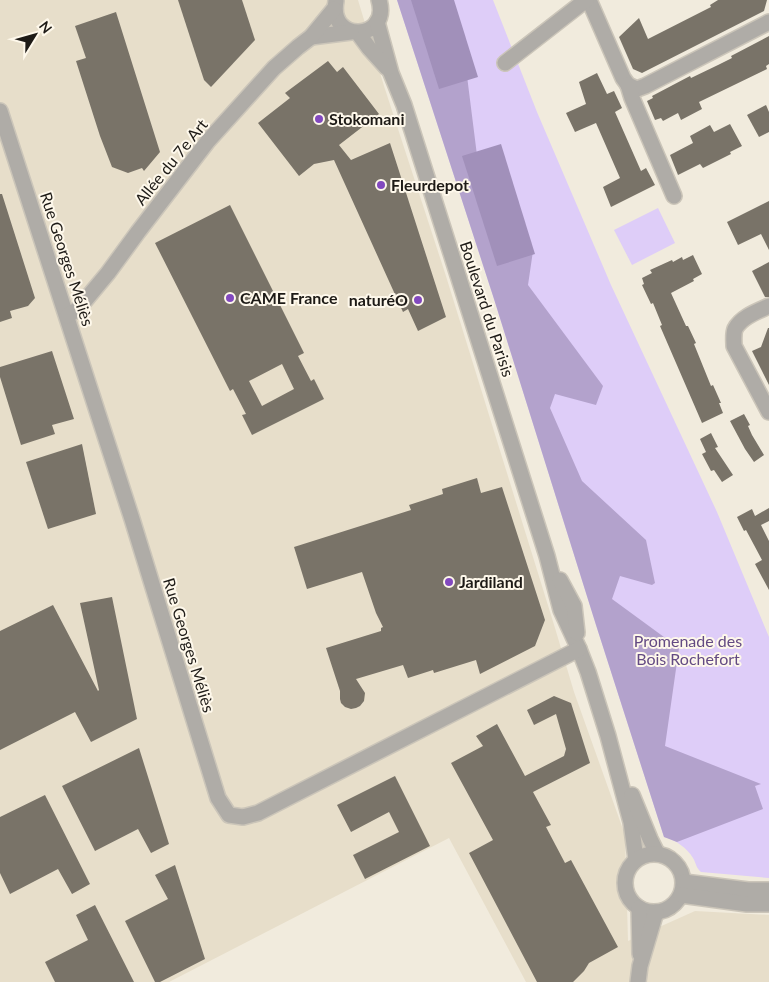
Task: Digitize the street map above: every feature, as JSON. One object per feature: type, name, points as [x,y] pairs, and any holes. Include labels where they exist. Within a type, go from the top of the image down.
[{"type":"street","points":[[311,37],[365,32],[372,28],[381,15],[379,0]]},
{"type":"street","points":[[505,63],[588,0],[623,78],[628,84],[637,89],[769,22]]},
{"type":"street","name":"Boulevard du Parisis","points":[[335,4],[336,17],[339,23],[344,28],[354,32],[391,73]]},
{"type":"street","name":"Allée du 7e Art","points":[[67,316],[78,309],[108,273],[208,141],[274,68],[311,37],[335,4]]},
{"type":"street","name":"Boulevard du Parisis","points":[[377,22],[391,73],[404,105],[548,556],[561,610],[580,649],[591,679],[631,822],[636,859]]},
{"type":"street","points":[[628,84],[632,98],[674,196]]},
{"type":"street","name":"Rue Georges Méliès","points":[[0,110],[132,518],[218,798],[229,815],[243,817],[258,813],[580,649]]},
{"type":"street","points":[[769,306],[744,318],[735,329],[734,337],[734,346],[769,412]]},
{"type":"street","name":"Boulevard du Parisis","points":[[608,736],[650,840],[658,853]]},
{"type":"street","points":[[650,853],[658,853],[671,858],[680,868],[682,889],[672,906],[666,910],[646,911],[632,903],[625,888],[625,880],[630,865],[636,859],[650,853]]},
{"type":"street","points":[[682,889],[769,890]]},
{"type":"street","points":[[682,889],[747,904],[769,904]]},
{"type":"street","points":[[638,982],[640,966],[639,908]]},
{"type":"street","points":[[640,966],[656,912]]},
{"type":"shaded area","points":[[0,0],[358,0],[445,273],[574,692],[625,835],[628,941],[695,911],[769,915],[769,982],[526,982],[449,838],[169,982],[0,982]]},
{"type":"shaded area","points":[[397,0],[428,0],[467,76],[482,195],[533,251],[528,285],[603,386],[596,405],[555,394],[550,408],[582,481],[646,540],[655,583],[652,585],[620,576],[612,599],[679,648],[665,746],[761,784],[755,786],[763,809],[677,842],[664,837],[494,299]]},
{"type":"shaded area","points":[[411,0],[454,0],[478,77],[439,89]]},
{"type":"shaded area","points":[[501,144],[535,254],[497,266],[462,156]]},
{"type":"green space","name":"Promenade des Bois Rochefort","points":[[397,0],[493,0],[537,112],[611,285],[717,512],[769,637],[769,878],[701,872],[691,854],[677,842],[664,837],[494,299]]},
{"type":"green space","points":[[658,208],[675,243],[632,265],[614,230]]},
{"type":"building","points":[[178,0],[242,0],[255,40],[211,87],[204,80]]},
{"type":"building","points":[[718,0],[767,0],[764,11],[642,73],[633,69],[619,37],[639,18],[648,39],[711,7],[710,5]]},
{"type":"building","points":[[116,12],[160,152],[144,171],[142,168],[128,173],[112,167],[76,61],[86,58],[75,26]]},
{"type":"building","points":[[769,36],[769,64],[766,66],[767,69],[699,102],[702,109],[681,120],[678,113],[663,121],[661,118],[655,120],[647,101],[653,98],[652,96],[690,76],[691,78],[732,58],[731,56]]},
{"type":"building","points":[[328,61],[337,72],[343,67],[379,114],[339,145],[351,160],[390,143],[446,317],[418,331],[408,309],[403,312],[334,160],[314,164],[299,176],[258,123],[290,98],[285,93]]},
{"type":"building","points":[[597,73],[607,94],[614,91],[622,108],[615,112],[641,171],[646,168],[655,185],[611,207],[603,187],[620,178],[596,123],[575,132],[566,113],[586,104],[579,82]]},
{"type":"building","points":[[766,105],[769,112],[769,132],[759,137],[747,115]]},
{"type":"building","points":[[730,124],[742,146],[730,152],[731,154],[703,168],[700,164],[678,175],[670,155],[693,143],[690,136],[710,125],[714,132]]},
{"type":"building","points":[[0,194],[2,194],[35,298],[28,306],[10,311],[12,318],[0,322]]},
{"type":"building","points":[[769,201],[769,250],[761,234],[738,245],[727,222]]},
{"type":"building","name":"CAME France","points":[[230,205],[304,353],[298,356],[311,381],[314,379],[324,399],[252,435],[242,415],[246,414],[233,389],[230,391],[155,243]],"holes":[[[282,364],[294,389],[262,406],[249,381]]]},
{"type":"building","points":[[693,255],[702,274],[693,279],[694,281],[671,293],[696,343],[694,344],[711,386],[713,385],[721,403],[719,403],[723,413],[702,423],[660,326],[662,325],[653,303],[651,304],[642,285],[644,284],[642,278],[652,273],[650,270],[672,260],[673,262],[682,257],[683,260]]},
{"type":"building","points":[[769,262],[769,297],[765,297],[752,271]]},
{"type":"building","points":[[768,328],[769,385],[752,351],[761,347]]},
{"type":"building","points":[[52,351],[74,419],[52,425],[55,434],[21,445],[0,377],[0,367]]},
{"type":"building","points":[[744,414],[750,425],[748,426],[752,435],[764,455],[754,462],[730,421]]},
{"type":"building","points":[[711,433],[718,447],[715,448],[733,475],[722,482],[714,470],[711,471],[702,454],[706,452],[700,439]]},
{"type":"building","points":[[82,444],[96,514],[48,529],[26,462]]},
{"type":"building","name":"Jardiland","points":[[477,478],[481,493],[502,487],[545,620],[535,646],[480,674],[476,660],[434,673],[433,670],[408,678],[403,665],[356,679],[365,693],[364,701],[356,708],[345,707],[341,703],[340,691],[326,648],[381,631],[383,627],[376,613],[362,572],[307,589],[294,547],[411,510],[409,505],[443,494],[442,489]]},
{"type":"building","points":[[769,508],[769,521],[761,525],[769,541],[769,590],[755,564],[762,560],[737,517],[752,509],[755,516]]},
{"type":"building","points":[[112,597],[137,719],[91,742],[75,712],[0,750],[0,631],[53,605],[98,691],[80,603]]},
{"type":"building","points":[[554,696],[571,703],[590,763],[533,792],[551,825],[546,827],[565,863],[571,860],[618,947],[589,963],[573,982],[537,982],[469,853],[493,840],[451,763],[483,746],[476,736],[497,724],[525,776],[564,756],[566,749],[556,714],[534,725],[527,710]]},
{"type":"building","points":[[139,748],[169,844],[151,853],[138,829],[95,851],[62,786]]},
{"type":"building","points":[[395,776],[430,846],[365,879],[353,855],[399,832],[389,812],[351,832],[337,805]]},
{"type":"building","points":[[45,795],[90,884],[72,894],[58,869],[10,894],[0,873],[0,817]]},
{"type":"building","points":[[175,865],[205,959],[160,982],[155,982],[125,921],[168,899],[155,875]]},
{"type":"building","points":[[95,905],[134,982],[55,982],[45,962],[88,940],[76,915]]},
{"type":"place","name":"Stokomani","points":[[319,119]]},
{"type":"place","name":"Fleurdepot","points":[[381,185]]},
{"type":"place","name":"CAME France","points":[[230,298]]},
{"type":"place","name":"naturéO","points":[[418,300]]},
{"type":"place","name":"Jardiland","points":[[449,582]]}]
